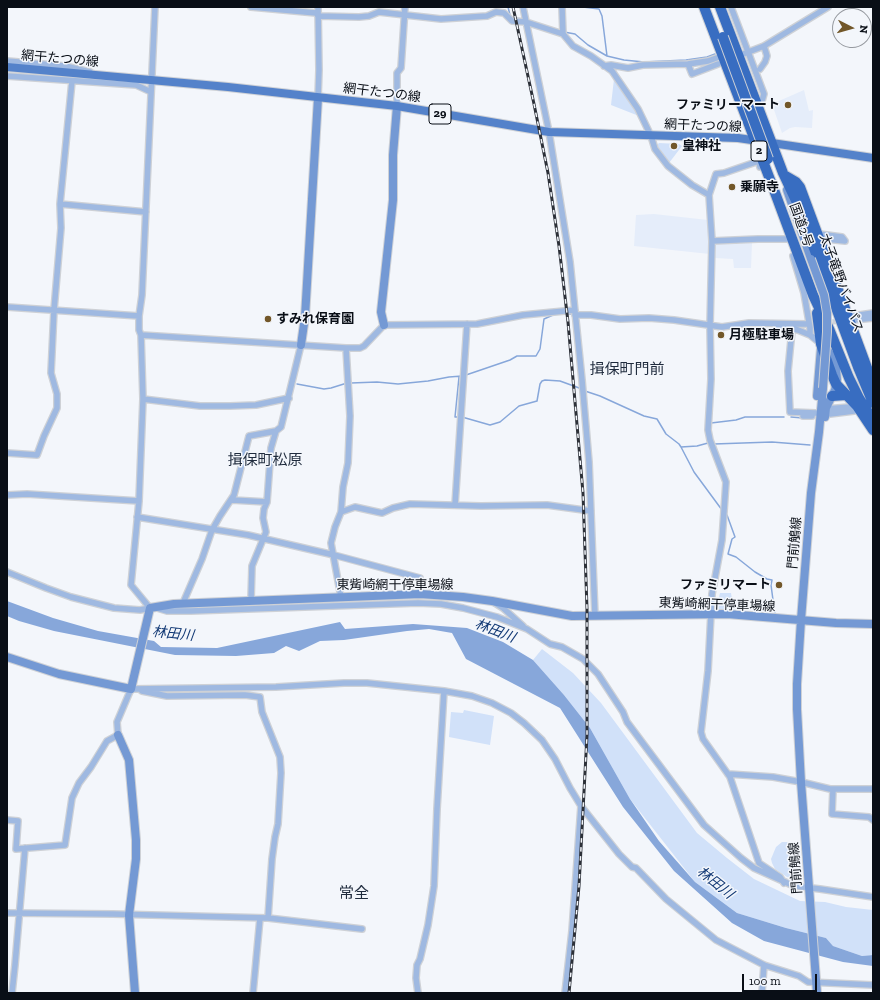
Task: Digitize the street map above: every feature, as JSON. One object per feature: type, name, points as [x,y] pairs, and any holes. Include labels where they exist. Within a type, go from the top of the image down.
[{"type":"highway","name":"国道2号","points":[[704,7],[720,59],[755,140],[788,238],[812,295]]},
{"type":"highway","name":"2","points":[[712,7],[830,331]]},
{"type":"highway","name":"2","points":[[720,7],[783,173]]},
{"type":"highway","name":"太子竜野バイパス","points":[[783,173],[798,205],[816,237],[847,318],[858,367],[873,403]]},
{"type":"highway","name":"太子竜野バイパス","points":[[812,295],[830,331],[849,378],[859,398],[873,420]]},
{"type":"highway","points":[[812,295],[821,344],[836,384],[857,406],[873,430]]},
{"type":"highway","points":[[847,318],[873,384]]},
{"type":"highway","points":[[858,367],[873,392]]},
{"type":"highway","points":[[832,396],[846,396]]},
{"type":"main road","name":"網干たつの線","points":[[7,66],[228,87],[397,106],[549,132],[738,138],[873,158]]},
{"type":"main road","points":[[301,345],[305,317],[318,98]]},
{"type":"main road","points":[[384,325],[381,312],[393,200],[393,155],[397,106]]},
{"type":"main road","name":"門前鵤線","points":[[783,173],[790,202],[824,295],[827,313],[820,432],[813,474],[800,620],[797,709],[817,993]]},
{"type":"main road","points":[[813,474],[814,415],[821,344]]},
{"type":"main road","points":[[811,493],[820,461],[828,411],[836,384]]},
{"type":"main road","name":"東觜崎網干停車場線","points":[[152,608],[183,603],[420,594],[492,601],[572,616],[710,614],[873,624]]},
{"type":"main road","points":[[7,657],[59,674],[131,689],[152,608]]},
{"type":"main road","points":[[118,735],[129,760],[136,840],[136,859],[129,915],[135,993]]},
{"type":"street","points":[[152,608],[131,586],[139,501],[142,398],[141,335],[139,330],[139,316],[142,295],[155,7]]},
{"type":"street","points":[[251,7],[316,13],[318,16],[359,17],[369,16],[379,12],[441,19],[487,16],[496,12],[504,13],[512,21],[526,22],[563,32]]},
{"type":"street","points":[[318,7],[318,98]]},
{"type":"street","points":[[397,106],[397,73],[401,68],[405,7]]},
{"type":"street","points":[[523,7],[549,132],[570,262],[583,388],[591,511],[595,616]]},
{"type":"street","points":[[562,7],[563,32],[573,46],[612,71],[638,109],[651,136],[655,149],[668,166],[692,185],[709,195]]},
{"type":"street","points":[[700,7],[720,59]]},
{"type":"street","points":[[731,7],[764,94],[762,100],[757,106]]},
{"type":"street","points":[[738,56],[764,46],[828,7]]},
{"type":"street","points":[[760,69],[765,62],[766,56],[764,46]]},
{"type":"street","points":[[604,66],[611,65],[628,68],[643,65],[688,64],[720,59]]},
{"type":"street","points":[[688,64],[692,74],[720,59]]},
{"type":"street","points":[[7,61],[65,66],[104,75]]},
{"type":"street","points":[[7,76],[136,85],[151,92]]},
{"type":"street","points":[[7,453],[37,455],[57,408],[57,394],[51,373],[54,310],[61,228],[60,204],[72,81]]},
{"type":"street","points":[[772,192],[759,162],[756,162],[724,173],[716,174],[709,195],[712,241],[710,326],[711,372],[708,430],[712,448],[726,482],[722,540],[714,578],[710,614],[708,671],[701,732],[703,739],[728,774],[759,863],[780,877],[784,883]]},
{"type":"street","points":[[60,204],[146,212]]},
{"type":"street","points":[[712,241],[788,238]]},
{"type":"street","points":[[797,261],[804,293],[810,335]]},
{"type":"street","points":[[7,307],[139,316]]},
{"type":"street","points":[[141,335],[346,348],[364,346],[384,325],[490,323],[523,315],[575,313],[620,319],[649,318],[674,320],[722,327],[748,323],[807,324]]},
{"type":"street","points":[[847,318],[873,313]]},
{"type":"street","points":[[847,318],[873,318]]},
{"type":"street","points":[[455,505],[466,324]]},
{"type":"street","points":[[771,324],[780,328],[798,330],[810,335],[821,344]]},
{"type":"street","points":[[810,335],[819,328]]},
{"type":"street","points":[[792,330],[788,371],[790,412],[814,415]]},
{"type":"street","points":[[183,603],[202,559],[212,530],[232,500],[249,436],[276,431],[281,427],[301,345]]},
{"type":"street","points":[[341,597],[331,543],[341,512],[343,487],[348,462],[350,416],[346,348]]},
{"type":"street","points":[[142,398],[200,406],[230,406],[256,405],[288,398]]},
{"type":"street","points":[[828,411],[850,407],[854,411]]},
{"type":"street","points":[[251,600],[252,566],[266,532],[264,514],[267,502],[271,448],[276,431]]},
{"type":"street","points":[[7,494],[139,501]]},
{"type":"street","points":[[232,500],[267,502]]},
{"type":"street","points":[[341,512],[355,507],[382,513],[393,508],[410,504],[547,505],[591,511]]},
{"type":"street","points":[[137,518],[233,532],[334,555],[420,578],[420,594]]},
{"type":"street","points":[[7,572],[71,597],[114,608],[140,610],[152,608],[167,611],[191,611],[418,602],[463,608],[497,617],[527,629]]},
{"type":"street","points":[[492,601],[503,608],[527,629],[550,644],[562,647],[583,659],[598,674],[623,712],[627,722],[704,825],[741,858],[754,868],[784,883],[794,886],[809,890],[873,897]]},
{"type":"street","points":[[131,689],[276,687],[344,683],[388,684],[472,696],[492,703],[524,722],[542,740],[555,759],[581,806],[619,854],[632,867],[636,868],[666,899],[716,940],[764,965],[799,976],[808,982],[816,981],[873,985]]},
{"type":"street","points":[[7,820],[18,821],[16,849],[65,846],[72,798],[79,783],[107,741],[118,735],[116,722],[131,689]]},
{"type":"street","points":[[131,689],[167,696],[245,695],[260,697],[262,712],[280,757],[281,773],[278,824],[272,859],[268,918]]},
{"type":"street","points":[[418,993],[416,978],[417,964],[420,960],[434,886],[444,691]]},
{"type":"street","points":[[728,774],[759,775],[833,789],[873,789]]},
{"type":"street","points":[[833,789],[832,814],[869,817],[873,820]]},
{"type":"street","points":[[565,993],[572,931],[581,806]]},
{"type":"street","points":[[12,993],[25,848]]},
{"type":"street","points":[[7,913],[268,918],[362,929]]},
{"type":"street","points":[[253,993],[260,918]]},
{"type":"street","points":[[762,993],[764,965]]},
{"type":"shaded area","points":[[614,79],[635,106],[639,116],[611,105]]},
{"type":"shaded area","points":[[804,90],[809,111],[813,110],[812,128],[795,127],[782,133],[772,104]]},
{"type":"shaded area","points":[[659,143],[679,144],[682,146],[669,163],[657,145]]},
{"type":"shaded area","points":[[654,214],[708,220],[710,254],[634,246],[636,215]]},
{"type":"shaded area","points":[[752,243],[751,268],[734,268],[733,259],[715,258],[715,244]]},
{"type":"shaded area","points":[[720,593],[731,593],[734,611],[716,610]]},
{"type":"shaded area","points":[[542,649],[573,673],[601,703],[697,833],[727,858],[754,879],[800,901],[825,902],[846,907],[873,910],[873,955],[862,956],[833,946],[826,938],[737,913],[695,882],[630,799],[590,728],[564,695],[533,660]]},
{"type":"shaded area","points":[[464,710],[494,716],[490,745],[449,737],[451,712],[463,713]]},
{"type":"shaded area","points":[[782,842],[789,842],[798,845],[801,859],[801,879],[787,877],[775,869],[771,859],[776,847]]},
{"type":"water","points":[[7,601],[53,618],[98,631],[154,641],[161,647],[217,648],[340,622],[345,629],[413,624],[467,628],[503,642],[533,660],[564,695],[590,728],[630,799],[659,841],[695,882],[737,913],[826,938],[833,946],[862,956],[873,955],[873,966],[843,962],[764,941],[732,923],[674,871],[623,807],[560,708],[466,659],[452,633],[429,629],[407,631],[344,640],[320,641],[299,651],[286,646],[274,653],[236,656],[175,655],[54,631],[19,621],[7,616]]},
{"type":"waterway","points":[[508,7],[510,15],[513,18],[524,19]]},
{"type":"waterway","points":[[583,7],[599,9],[602,16],[607,56]]},
{"type":"waterway","points":[[564,32],[575,34],[588,45],[607,56],[624,60],[644,62],[686,60],[707,57],[715,54]]},
{"type":"waterway","points":[[718,243],[736,243]]},
{"type":"waterway","points":[[563,314],[573,314]]},
{"type":"waterway","points":[[466,375],[510,360],[517,356],[536,356],[540,349],[544,319],[553,315]]},
{"type":"waterway","points":[[796,327],[806,327]]},
{"type":"waterway","points":[[351,383],[377,382],[398,384],[462,376]]},
{"type":"waterway","points":[[458,417],[455,417],[459,377]]},
{"type":"waterway","points":[[462,417],[490,425],[500,422],[519,406],[537,401],[540,384],[545,380],[560,381],[582,389]]},
{"type":"waterway","points":[[297,384],[324,389],[347,383]]},
{"type":"waterway","points":[[585,391],[600,396],[644,416],[657,419],[666,434],[681,447],[697,446],[708,443]]},
{"type":"waterway","points":[[711,423],[736,420],[745,417],[784,417]]},
{"type":"waterway","points":[[791,417],[803,418]]},
{"type":"waterway","points":[[714,444],[772,442],[810,445]]},
{"type":"waterway","points":[[681,447],[694,472],[722,510]]},
{"type":"waterway","points":[[727,515],[735,537],[732,539],[728,554],[736,557],[755,572],[767,579],[772,580],[771,585],[775,615]]},
{"type":"tunnel","points":[[807,324],[843,321]]},
{"type":"railway","points":[[513,7],[548,173],[559,246],[568,322],[583,493],[587,609],[587,735],[579,886],[569,993]]},
{"type":"place","name":"ファミリーマート","points":[[788,105]]},
{"type":"place","name":"皇神社","points":[[674,146]]},
{"type":"place","name":"乗願寺","points":[[732,187]]},
{"type":"place","name":"すみれ保育園","points":[[268,319]]},
{"type":"place","name":"月極駐車場","points":[[721,335]]},
{"type":"place","name":"ファミリマート","points":[[779,585]]},
{"type":"district","name":"揖保町門前","points":[[627,370]]},
{"type":"district","name":"揖保町松原","points":[[265,461]]},
{"type":"district","name":"常全","points":[[354,894]]},
{"type":"water label","name":"林田川","points":[[495,631]]},
{"type":"water label","name":"林田川","points":[[173,634]]},
{"type":"water label","name":"林田川","points":[[715,883]]}]
